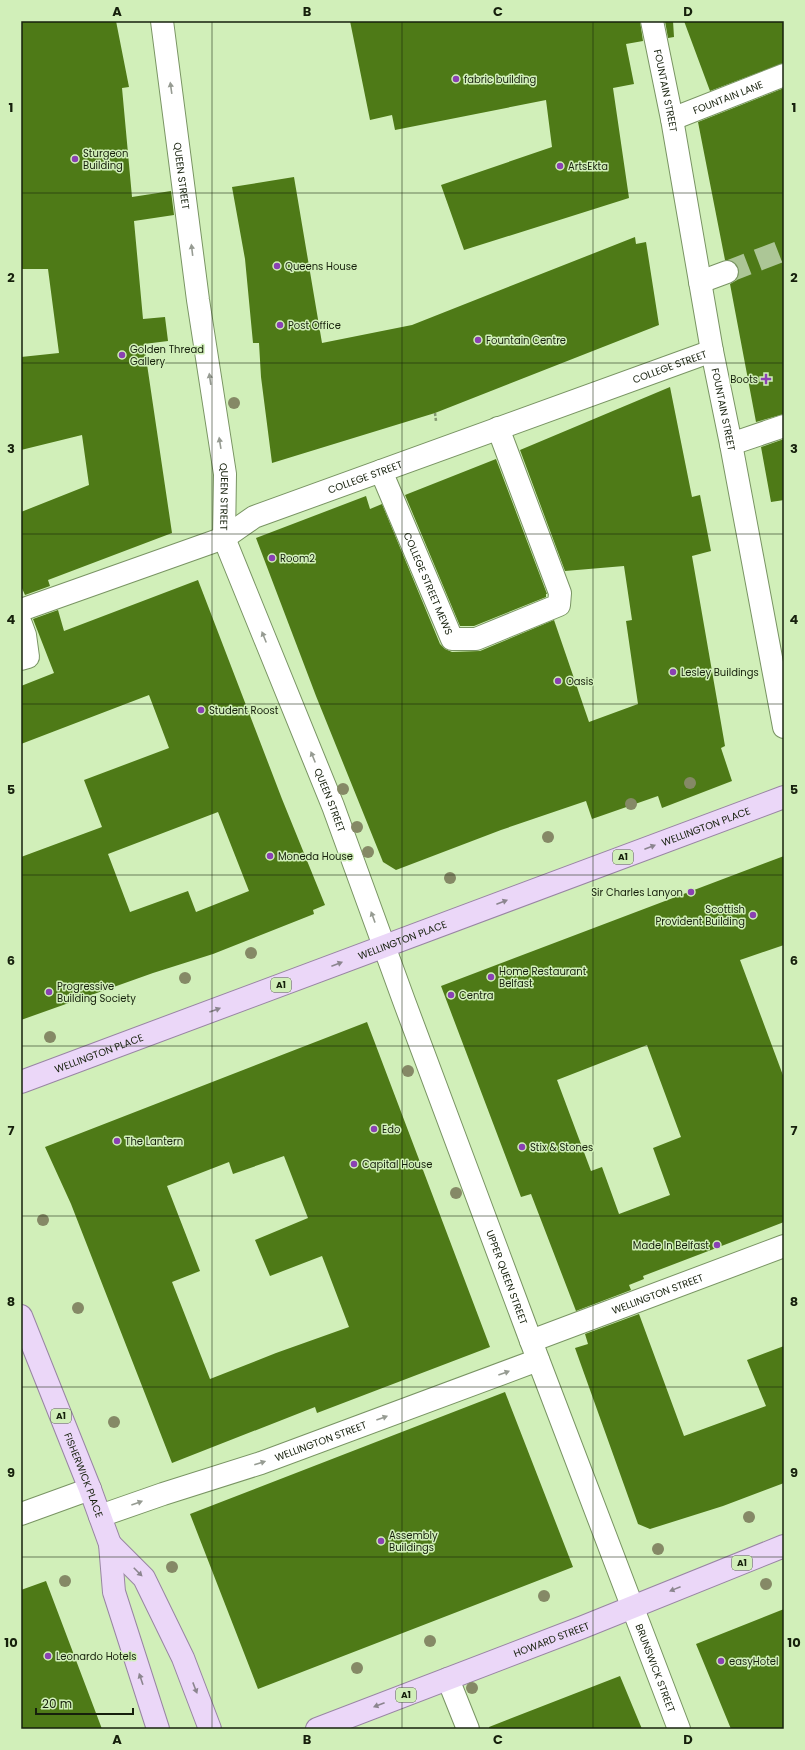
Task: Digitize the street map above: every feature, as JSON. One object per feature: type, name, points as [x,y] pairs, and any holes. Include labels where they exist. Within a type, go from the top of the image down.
[{"type":"main road","name":"WELLINGTON PLACE","points":[[21,1082],[383,944],[784,797]]},
{"type":"main road","name":"FISHERWICK PLACE","points":[[21,1316],[90,1489],[110,1544],[114,1592],[158,1729]]},
{"type":"main road","name":"FISHERWICK PLACE","points":[[110,1544],[144,1578],[183,1658],[210,1729]]},
{"type":"main road","name":"HOWARD STREET","points":[[318,1729],[784,1546]]},
{"type":"street","name":"QUEEN STREET","points":[[162,21],[197,292],[225,474],[224,538],[332,806],[383,944]]},
{"type":"street","name":"FOUNTAIN STREET","points":[[652,21],[672,119],[712,351],[784,727]]},
{"type":"street","name":"FOUNTAIN LANE","points":[[672,119],[784,75]]},
{"type":"street","points":[[700,282],[727,272]]},
{"type":"street","name":"COLLEGE STREET","points":[[21,610],[224,538],[254,517],[712,351]]},
{"type":"street","points":[[731,444],[784,426]]},
{"type":"street","name":"COLLEGE STREET MEWS","points":[[381,471],[452,639],[476,639],[559,605],[560,593],[498,428]]},
{"type":"street","points":[[21,624],[25,636],[28,657],[21,659]]},
{"type":"street","name":"UPPER QUEEN STREET","points":[[383,944],[535,1351],[633,1606]]},
{"type":"street","name":"WELLINGTON STREET","points":[[100,1516],[261,1463],[535,1351],[784,1246]]},
{"type":"street","points":[[21,1514],[90,1489]]},
{"type":"street","name":"BRUNSWICK STREET","points":[[633,1606],[679,1729]]},
{"type":"street","points":[[448,1679],[468,1729]]},
{"type":"building","points":[[21,21],[116,21],[129,87],[122,88],[132,197],[171,191],[174,215],[134,221],[143,319],[165,317],[168,341],[144,344],[172,533],[48,580],[50,586],[25,595],[21,586],[21,512],[89,485],[82,435],[21,450],[21,357],[59,353],[48,269],[21,269]]},
{"type":"building","points":[[350,21],[640,21],[643,41],[626,44],[634,84],[613,88],[629,198],[464,250],[441,185],[552,147],[546,100],[395,130],[392,115],[370,120]]},
{"type":"building","points":[[665,21],[673,21],[674,37],[668,38]]},
{"type":"building","points":[[684,21],[784,21],[784,63],[710,91]]},
{"type":"building","points":[[784,88],[784,414],[756,422],[730,284],[737,280],[739,268],[735,262],[725,260],[698,122]]},
{"type":"building","name":"Fountain Centre","points":[[294,177],[322,343],[412,325],[635,237],[636,244],[646,242],[659,325],[435,413],[272,463],[261,377],[259,343],[253,343],[245,259],[232,187]]},
{"type":"building","points":[[670,387],[692,497],[700,495],[711,551],[692,556],[725,746],[721,748],[732,781],[662,808],[658,796],[592,819],[586,801],[501,830],[396,870],[383,862],[316,696],[256,538],[366,496],[370,509],[382,504],[440,644],[445,649],[452,652],[480,651],[554,620],[589,722],[638,704],[626,621],[632,620],[624,566],[565,571],[520,450]]},
{"type":"building","points":[[784,439],[784,500],[771,502],[761,447]]},
{"type":"building","points":[[496,459],[547,594],[546,597],[474,626],[460,626],[405,495]]},
{"type":"building","points":[[198,580],[282,799],[325,905],[313,910],[314,914],[213,954],[153,973],[21,1020],[21,857],[102,827],[84,780],[169,748],[149,695],[21,744],[21,686],[54,673],[33,619],[58,610],[64,631]],"holes":[[[218,812],[249,891],[196,912],[188,891],[130,912],[108,854]]]},
{"type":"building","points":[[784,856],[784,945],[740,960],[784,1078],[784,1222],[643,1276],[644,1279],[629,1285],[631,1290],[576,1311],[531,1194],[521,1197],[441,986]],"holes":[[[647,1045],[681,1137],[653,1148],[670,1195],[619,1214],[602,1167],[591,1171],[557,1080]]]},
{"type":"building","points":[[367,1022],[490,1347],[317,1413],[315,1407],[172,1463],[71,1204],[45,1147]],"holes":[[[284,1156],[308,1218],[255,1240],[270,1276],[322,1256],[349,1327],[276,1353],[210,1379],[172,1282],[200,1271],[167,1186],[229,1162],[233,1174]]]},
{"type":"building","points":[[639,1314],[684,1436],[766,1406],[747,1360],[784,1346],[784,1483],[723,1506],[650,1529],[638,1524],[575,1348],[588,1344],[585,1334]]},
{"type":"building","name":"Assembly Buildings","points":[[505,1392],[573,1567],[258,1689],[190,1514]]},
{"type":"building","name":"Leonardo Hotels","points":[[46,1581],[102,1729],[21,1729],[21,1590]]},
{"type":"building","points":[[784,1609],[784,1729],[731,1729],[696,1644]]},
{"type":"building","points":[[620,1676],[642,1729],[489,1729],[489,1727]]},
{"type":"tunnel","points":[[727,272],[784,250]]},
{"type":"place","name":"fabric building","points":[[456,79]]},
{"type":"place","name":"Sturgeon Building","points":[[75,159]]},
{"type":"place","name":"ArtsEkta","points":[[560,166]]},
{"type":"place","name":"Queens House","points":[[277,266]]},
{"type":"place","name":"Post Office","points":[[280,325]]},
{"type":"place","name":"Fountain Centre","points":[[478,340]]},
{"type":"place","name":"Golden Thread Gallery","points":[[122,355]]},
{"type":"place","name":"Boots","points":[[766,379]]},
{"type":"place","name":"Room2","points":[[272,558]]},
{"type":"place","name":"Lesley Buildings","points":[[673,672]]},
{"type":"place","name":"Oasis","points":[[558,681]]},
{"type":"place","name":"Student Roost","points":[[201,710]]},
{"type":"place","name":"Moneda House","points":[[270,856]]},
{"type":"place","name":"Sir Charles Lanyon","points":[[691,892]]},
{"type":"place","name":"Scottish Provident Building","points":[[753,915]]},
{"type":"place","name":"Home Restaurant Belfast","points":[[491,977]]},
{"type":"place","name":"Progressive Building Society","points":[[49,992]]},
{"type":"place","name":"Centra","points":[[451,995]]},
{"type":"place","name":"Edo","points":[[374,1129]]},
{"type":"place","name":"The Lantern","points":[[117,1141]]},
{"type":"place","name":"Stix & Stones","points":[[522,1147]]},
{"type":"place","name":"Capital House","points":[[354,1164]]},
{"type":"place","name":"Made In Belfast","points":[[717,1245]]},
{"type":"place","name":"Assembly Buildings","points":[[381,1541]]},
{"type":"place","name":"Leonardo Hotels","points":[[48,1656]]},
{"type":"place","name":"easyHotel","points":[[721,1661]]}]
